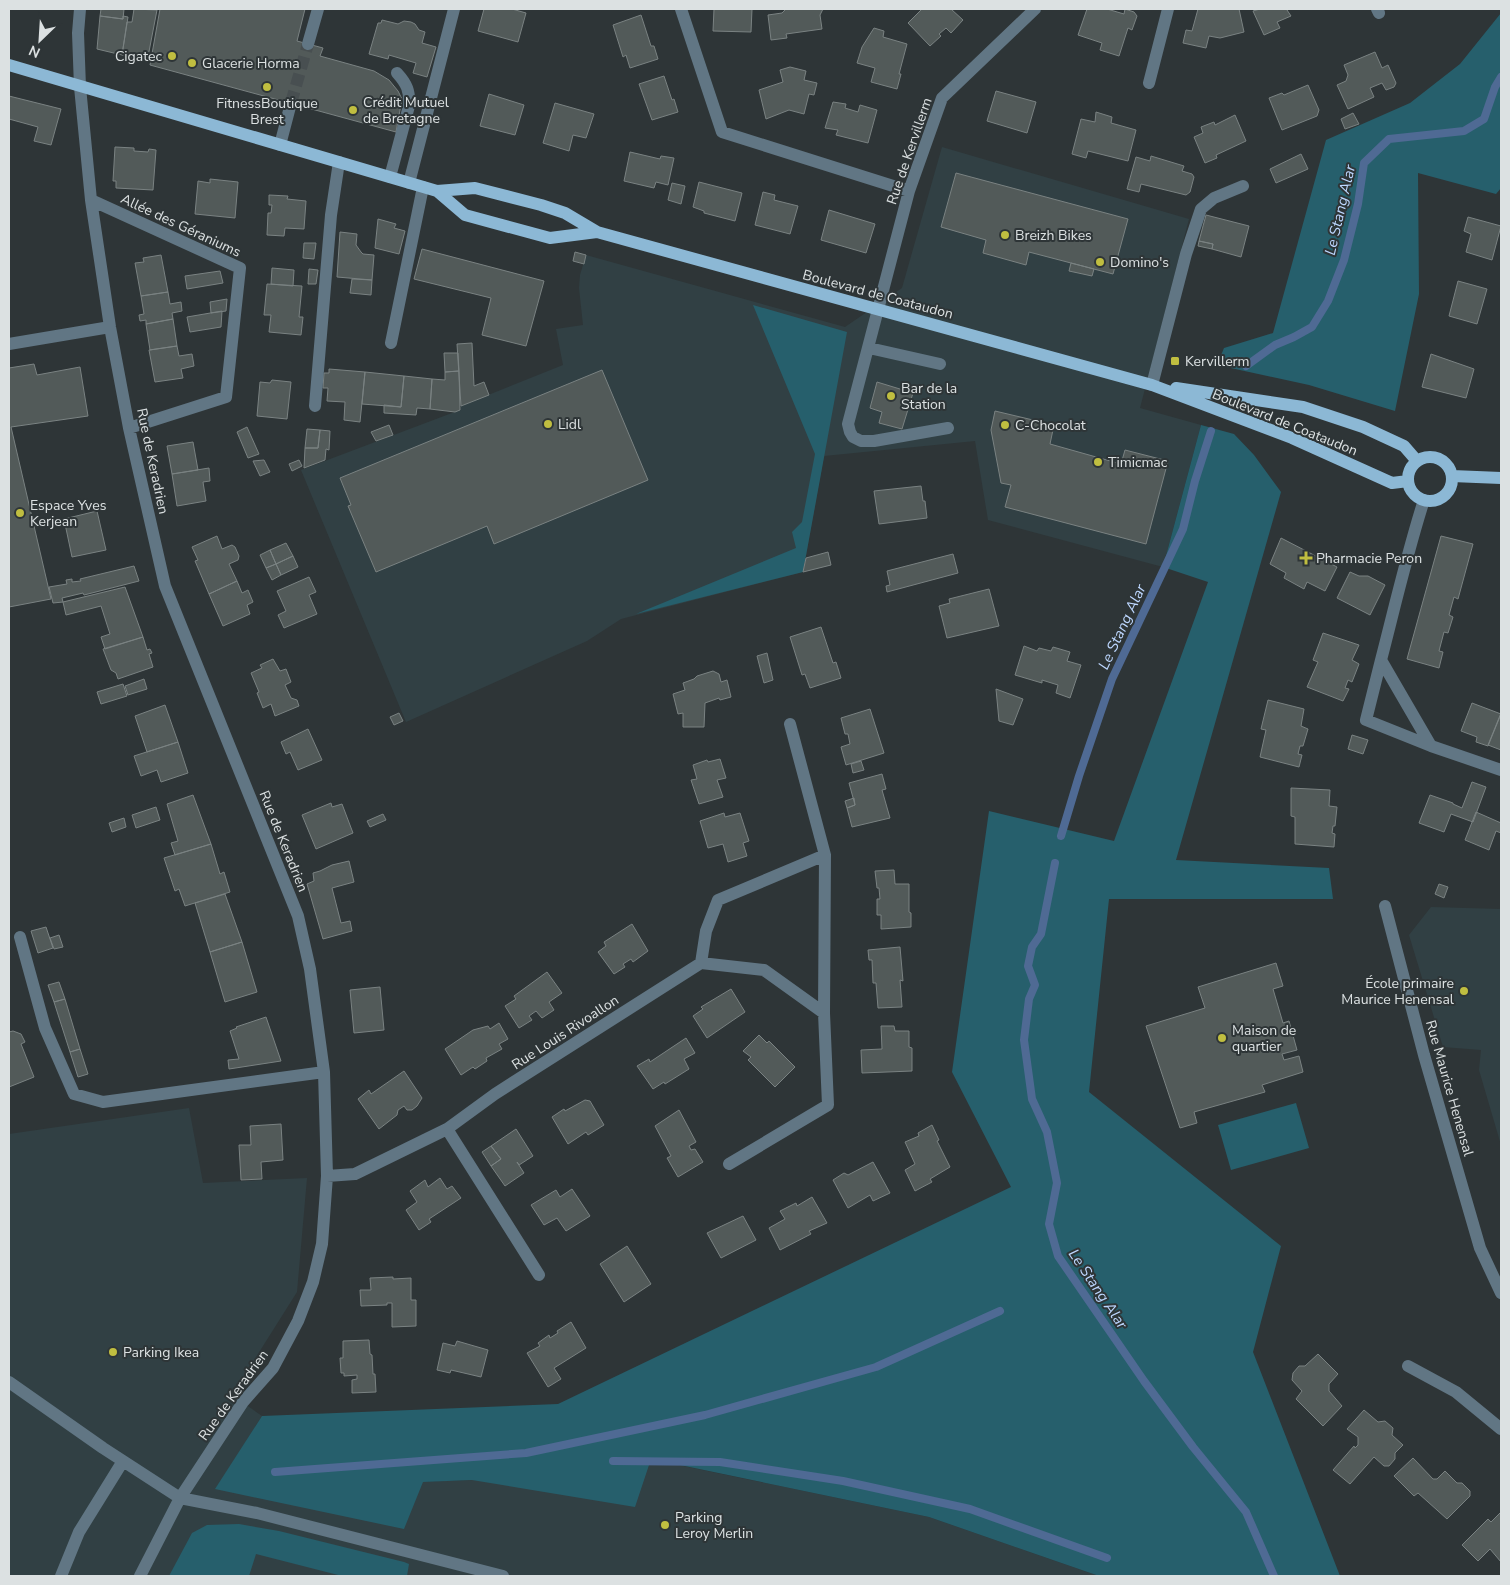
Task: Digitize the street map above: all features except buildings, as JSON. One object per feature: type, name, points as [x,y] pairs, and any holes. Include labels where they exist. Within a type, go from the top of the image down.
[{"type":"main road","name":"Boulevard de Coataudon","points":[[9,66],[437,191],[475,188],[532,202],[565,213],[597,232],[1152,384],[1292,438],[1392,483],[1408,481]]},
{"type":"main road","name":"Boulevard de Coataudon","points":[[437,191],[465,215],[550,238],[597,232]]},
{"type":"main road","name":"Boulevard de Coataudon","points":[[1152,384],[1303,407],[1363,427],[1404,446],[1417,461]]},
{"type":"main road","points":[[1428,457],[1440,459],[1449,466],[1452,476],[1452,484],[1446,494],[1436,500],[1424,500],[1413,493],[1408,481],[1408,474],[1417,461],[1428,457]]},
{"type":"main road","points":[[1452,476],[1501,478]]},
{"type":"street","name":"Rue de Keradrien","points":[[80,9],[78,33],[80,87],[91,200],[110,327],[129,428],[165,586],[298,916],[310,969],[324,1072],[327,1176],[322,1244],[313,1282],[298,1321],[272,1368],[244,1402],[180,1498],[140,1576]]},
{"type":"street","points":[[308,44],[318,9]]},
{"type":"street","points":[[409,183],[454,9]]},
{"type":"street","points":[[681,9],[722,132],[909,191]]},
{"type":"street","name":"Rue de Kervillerm","points":[[948,428],[874,441],[861,441],[853,437],[848,424],[909,191],[942,98],[1035,9]]},
{"type":"street","points":[[1149,83],[1168,9]]},
{"type":"street","points":[[390,177],[410,106],[410,94],[407,84],[397,73]]},
{"type":"street","points":[[280,145],[291,103]]},
{"type":"street","points":[[315,406],[331,215],[339,162]]},
{"type":"street","points":[[1152,384],[1186,254],[1201,208],[1214,198],[1243,186]]},
{"type":"street","points":[[391,343],[423,187]]},
{"type":"street","name":"Allée des Géraniums","points":[[91,200],[240,268],[226,397],[129,428]]},
{"type":"street","points":[[9,344],[110,327]]},
{"type":"street","points":[[869,348],[940,364]]},
{"type":"street","points":[[1424,500],[1406,557],[1400,588],[1366,720],[1431,746],[1501,770]]},
{"type":"street","points":[[1382,660],[1431,746]]},
{"type":"street","points":[[729,1164],[828,1105],[824,1013],[825,855],[790,724]]},
{"type":"street","points":[[824,1013],[764,970],[700,963],[706,931],[718,900],[825,855]]},
{"type":"street","name":"Rue Maurice Henensal","points":[[1385,906],[1424,1055],[1480,1248],[1501,1293]]},
{"type":"street","points":[[20,937],[45,1028],[74,1094],[103,1102],[324,1072]]},
{"type":"street","name":"Rue Louis Rivoallon","points":[[327,1176],[355,1174],[447,1129],[495,1094],[700,963]]},
{"type":"street","points":[[447,1129],[538,1275]]},
{"type":"street","points":[[1408,1366],[1456,1392],[1501,1429]]},
{"type":"street","points":[[9,1382],[180,1498],[257,1513],[503,1576]]},
{"type":"street","points":[[60,1576],[79,1532],[123,1461]]},
{"type":"shaded area","points":[[1501,13],[1501,188],[1496,194],[1418,173],[1419,294],[1395,411],[1309,385],[1217,365],[1224,348],[1273,333],[1326,140],[1410,103],[1460,64]]},
{"type":"shaded area","points":[[942,147],[1189,219],[1140,408],[1201,425],[1163,567],[988,520],[975,441],[824,456],[803,572],[621,619],[587,641],[406,722],[301,470],[460,410],[461,406],[563,365],[556,329],[583,325],[579,288],[580,275],[586,255],[845,327],[902,288]]},
{"type":"shaded area","points":[[753,305],[847,332],[803,572],[636,614],[796,548],[792,532],[802,522],[815,454]]},
{"type":"shaded area","points":[[1201,425],[1234,434],[1254,455],[1281,492],[1176,860],[1329,868],[1333,899],[1109,899],[1089,1092],[1281,1246],[1253,1352],[1340,1576],[1099,1576],[929,1517],[651,1459],[635,1507],[472,1480],[423,1482],[404,1529],[215,1489],[262,1416],[558,1404],[1011,1187],[952,1072],[989,811],[1114,841],[1208,582],[1163,567]]},
{"type":"shaded area","name":"École primaire Maurice Henensal","points":[[1431,907],[1501,909],[1501,1145],[1479,1070],[1481,1050],[1443,1047],[1409,935]]},
{"type":"shaded area","points":[[1296,1103],[1309,1148],[1231,1170],[1218,1125]]},
{"type":"shaded area","points":[[189,1108],[203,1183],[307,1178],[297,1292],[232,1395],[262,1416],[216,1489],[472,1480],[650,1459],[929,1517],[1099,1576],[9,1576],[9,1134]]},
{"type":"shaded area","points":[[239,1524],[279,1531],[404,1562],[409,1564],[407,1576],[342,1576],[256,1554],[249,1576],[169,1576],[192,1533],[207,1525]]},
{"type":"waterway","name":"Le Stang Alar","points":[[1246,366],[1275,345],[1312,327],[1328,301],[1344,260],[1358,204],[1364,163],[1389,139],[1464,131],[1484,119],[1495,87],[1501,77]]},
{"type":"waterway","name":"Le Stang Alar","points":[[1061,836],[1112,679],[1183,529],[1195,481],[1211,431]]},
{"type":"waterway","name":"Le Stang Alar","points":[[1055,863],[1041,934],[1032,947],[1028,966],[1035,985],[1029,999],[1024,1040],[1032,1099],[1047,1132],[1057,1183],[1049,1224],[1058,1256],[1144,1381],[1193,1447],[1246,1512],[1274,1576]]},
{"type":"waterway","points":[[275,1472],[526,1453],[705,1415],[876,1367],[1000,1311]]},
{"type":"waterway","points":[[613,1461],[720,1462],[843,1481],[970,1509],[1107,1558]]},
{"type":"tunnel","points":[[291,103],[308,44]]},
{"type":"place","name":"Cigatec","points":[[172,56]]},
{"type":"place","name":"Glacerie Horma","points":[[192,63]]},
{"type":"place","name":"FitnessBoutique Brest","points":[[267,87]]},
{"type":"place","name":"Crédit Mutuel de Bretagne","points":[[353,110]]},
{"type":"place","name":"Breizh Bikes","points":[[1005,235]]},
{"type":"place","name":"Domino's","points":[[1100,262]]},
{"type":"place","name":"Kervillerm","points":[[1175,361]]},
{"type":"place","name":"Bar de la Station","points":[[891,396]]},
{"type":"place","name":"Lidl","points":[[548,424]]},
{"type":"place","name":"C-Chocolat","points":[[1005,425]]},
{"type":"place","name":"Timicmac","points":[[1098,462]]},
{"type":"place","name":"Espace Yves Kerjean","points":[[20,513]]},
{"type":"place","name":"Pharmacie Peron","points":[[1306,558]]},
{"type":"place","name":"École primaire Maurice Henensal","points":[[1464,991]]},
{"type":"place","name":"Maison de quartier","points":[[1222,1038]]},
{"type":"place","name":"Parking Ikea","points":[[113,1352]]},
{"type":"place","name":"Parking Leroy Merlin","points":[[665,1525]]}]
